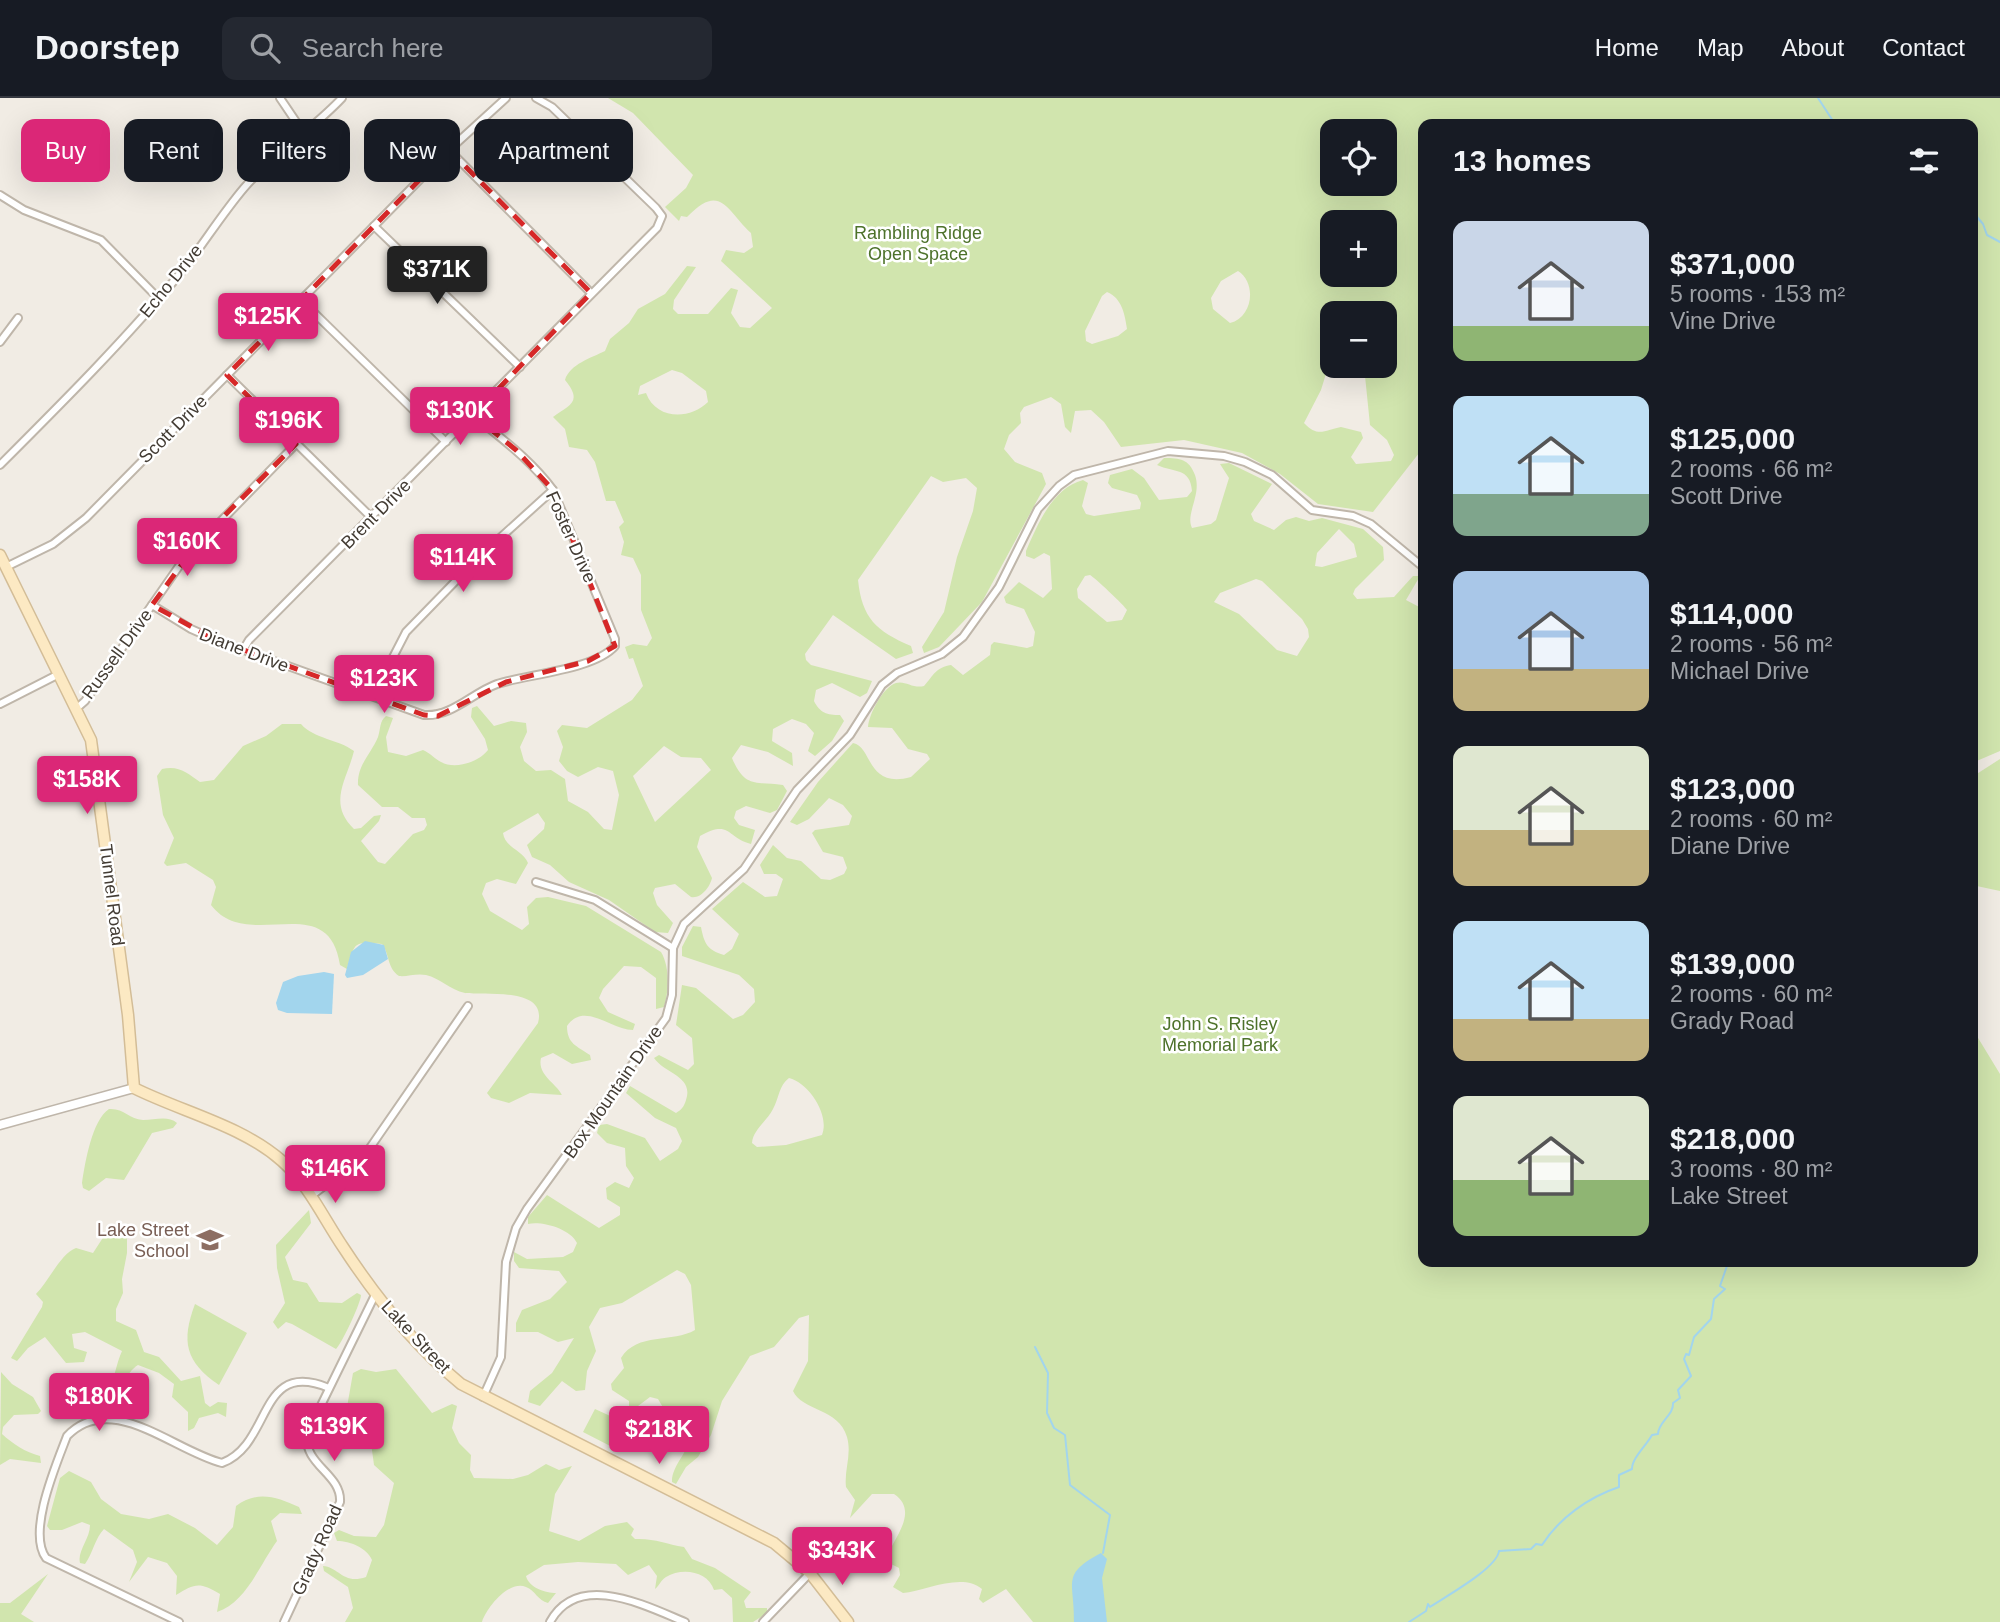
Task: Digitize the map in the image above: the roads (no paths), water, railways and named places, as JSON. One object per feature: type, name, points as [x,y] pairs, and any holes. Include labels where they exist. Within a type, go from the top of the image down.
[{"type":"main road","name":"Tunnel Road","points":[[0,555],[77,708],[90,740],[97,771],[128,1015],[134,1088]]},
{"type":"main road","name":"Lake Street","points":[[134,1088],[262,1147],[287,1166],[311,1196],[376,1293],[446,1371],[483,1397],[774,1543],[810,1573],[848,1622]]},
{"type":"street","points":[[280,98],[294,119]]},
{"type":"street","name":"Echo Drive","points":[[322,119],[342,98]]},
{"type":"street","name":"Scott Drive","points":[[460,140],[506,98]]},
{"type":"street","name":"Brent Drive","points":[[243,650],[249,640],[657,228],[663,216],[656,208],[552,107],[536,98]]},
{"type":"street","points":[[460,161],[591,293]]},
{"type":"street","name":"Echo Drive","points":[[0,466],[158,298],[249,182]]},
{"type":"street","name":"Scott Drive","points":[[6,567],[68,533],[417,182]]},
{"type":"street","points":[[0,195],[24,210],[90,233],[158,298]]},
{"type":"street","points":[[374,226],[520,367]]},
{"type":"street","points":[[300,299],[446,442]]},
{"type":"street","points":[[0,342],[18,318]]},
{"type":"street","points":[[227,375],[372,518]]},
{"type":"street","name":"Foster Drive","points":[[473,415],[531,464],[553,490],[615,639],[615,646]]},
{"type":"street","name":"Russell Drive","points":[[77,708],[85,701],[199,541],[296,444]]},
{"type":"street","name":"Box Mountain Drive","points":[[483,1397],[501,1357],[506,1262],[516,1228],[666,1018],[673,995],[673,948],[679,932],[690,918],[744,869],[797,790],[850,735],[882,685],[897,673],[942,654],[963,637],[999,587],[1038,509],[1059,486],[1074,475],[1168,451],[1191,452],[1245,462],[1272,475],[1312,510],[1353,516],[1371,524],[1418,563]]},
{"type":"street","points":[[373,696],[406,632],[480,556],[553,490]]},
{"type":"street","name":"Diane Drive","points":[[152,605],[191,629],[424,715],[438,716],[494,685],[588,661],[615,646]]},
{"type":"street","points":[[0,704],[59,674]]},
{"type":"street","points":[[536,882],[596,900],[673,948]]},
{"type":"street","points":[[311,1196],[365,1155],[468,1006]]},
{"type":"street","points":[[0,1125],[134,1088]]},
{"type":"street","name":"Grady Road","points":[[284,1622],[340,1502],[340,1493],[306,1446],[307,1434],[376,1293]]},
{"type":"street","points":[[179,1622],[46,1558],[40,1550],[38,1535],[43,1512],[67,1436],[76,1426],[90,1420],[118,1418],[222,1463],[232,1459],[245,1447],[274,1396],[284,1387],[300,1379],[329,1388]]},
{"type":"street","points":[[763,1622],[810,1573]]},
{"type":"street","points":[[550,1622],[558,1606],[575,1597],[591,1595],[631,1600],[685,1622]]},
{"type":"water","points":[[365,941],[384,945],[388,959],[363,975],[347,978],[345,975],[351,952]]},
{"type":"water","points":[[324,972],[334,974],[332,1014],[287,1013],[278,1010],[276,1003],[283,982],[298,976]]},
{"type":"water","points":[[1101,1553],[1107,1559],[1102,1578],[1107,1622],[1074,1622],[1072,1580],[1080,1567]]},
{"type":"waterway","points":[[1818,98],[1832,119]]},
{"type":"waterway","points":[[1978,218],[1987,235],[2000,242]]},
{"type":"waterway","points":[[1409,1622],[1426,1611],[1428,1604],[1430,1607],[1481,1573],[1496,1558],[1499,1551],[1531,1549],[1536,1544],[1542,1545],[1566,1517],[1597,1496],[1619,1487],[1619,1475],[1632,1469],[1637,1456],[1652,1435],[1658,1434],[1673,1403],[1680,1398],[1678,1390],[1691,1376],[1684,1359],[1686,1354],[1689,1355],[1694,1337],[1711,1319],[1714,1299],[1725,1289],[1720,1286],[1727,1267]]},
{"type":"waterway","points":[[1035,1347],[1048,1373],[1047,1413],[1054,1428],[1065,1435],[1070,1485],[1110,1515],[1103,1553]]},
{"type":"place","name":"Lake Street School","points":[[210,1240]]},
{"type":"park label","name":"Rambling Ridge Open Space","points":[[918,243]]},
{"type":"park label","name":"John S. Risley Memorial Park","points":[[1220,1034]]}]
